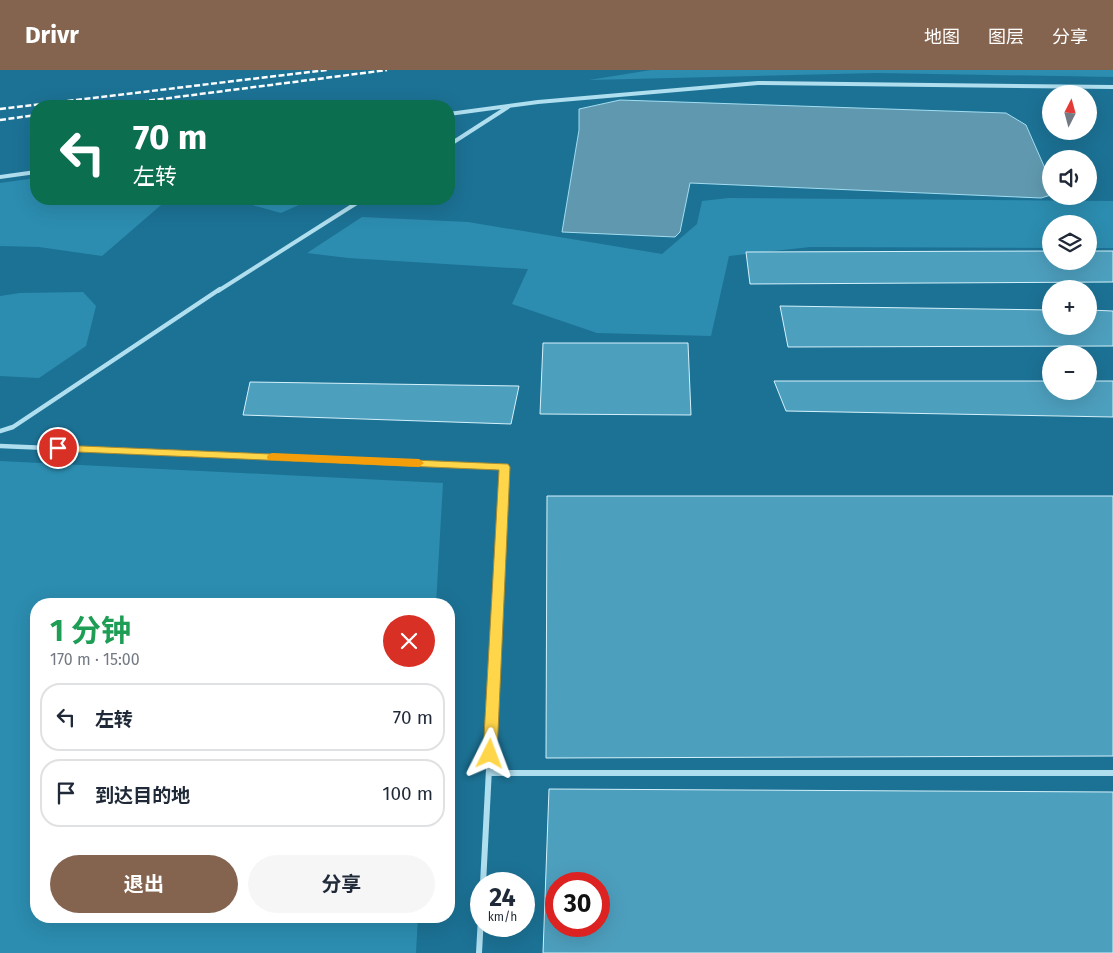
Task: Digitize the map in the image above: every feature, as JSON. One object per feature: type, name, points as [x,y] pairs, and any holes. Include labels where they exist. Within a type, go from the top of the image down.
[{"type":"street","points":[[455,113],[511,106],[758,83],[1113,87]]},
{"type":"street","points":[[455,141],[511,106]]},
{"type":"street","points":[[0,177],[30,173]]},
{"type":"street","points":[[0,431],[13,427],[164,325],[354,205]]},
{"type":"street","points":[[0,446],[504,467],[484,872]]},
{"type":"street","points":[[489,773],[1113,773]]},
{"type":"street","points":[[479,953],[480,937]]},
{"type":"shaded area","points":[[651,70],[1113,70],[1113,77],[877,73],[589,80]]},
{"type":"shaded area","points":[[620,100],[1006,113],[1026,125],[1042,161],[1042,198],[690,183],[680,232],[675,237],[562,232],[579,130],[579,109]]},
{"type":"shaded area","points":[[30,179],[30,205],[161,205],[102,256],[39,247],[0,246],[0,183]]},
{"type":"shaded area","points":[[729,198],[1042,200],[1042,205],[1097,205],[1097,201],[1113,201],[1113,248],[1097,248],[1097,215],[1042,215],[1042,248],[810,247],[729,256],[711,336],[597,333],[512,304],[528,269],[348,258],[307,253],[362,217],[468,222],[662,254],[697,224],[702,201]]},
{"type":"shaded area","points":[[252,205],[299,205],[281,213]]},
{"type":"shaded area","points":[[83,292],[96,306],[86,346],[39,378],[0,376],[0,296],[20,293]]},
{"type":"shaded area","points":[[0,461],[443,483],[436,598],[30,598],[30,923],[418,923],[416,953],[0,953]]},
{"type":"building","points":[[1042,251],[1042,270],[1097,270],[1097,251],[1113,251],[1113,282],[1097,282],[1097,280],[1042,280],[1042,282],[750,284],[746,252]]},
{"type":"building","points":[[780,306],[1042,310],[1042,335],[1097,335],[1097,310],[1113,311],[1113,346],[788,347]]},
{"type":"building","points":[[543,343],[688,343],[691,415],[540,414]]},
{"type":"building","points":[[774,381],[1042,381],[1042,400],[1097,400],[1097,381],[1113,381],[1113,417],[786,411]]},
{"type":"building","points":[[250,382],[519,386],[511,424],[243,415]]},
{"type":"building","points":[[547,496],[1113,496],[1113,756],[546,758]]},
{"type":"building","points":[[549,789],[1113,792],[1113,953],[543,953],[545,898],[545,937],[610,937],[610,872],[546,872]]},
{"type":"railway","points":[[75,100],[327,70]]},
{"type":"railway","points":[[154,100],[387,70]]},
{"type":"railway","points":[[0,109],[30,105]]},
{"type":"railway","points":[[0,120],[30,116]]},
{"type":"slow traffic","points":[[272,457],[419,463]]},
{"type":"route","points":[[58,448],[504,467],[490,754]]}]
